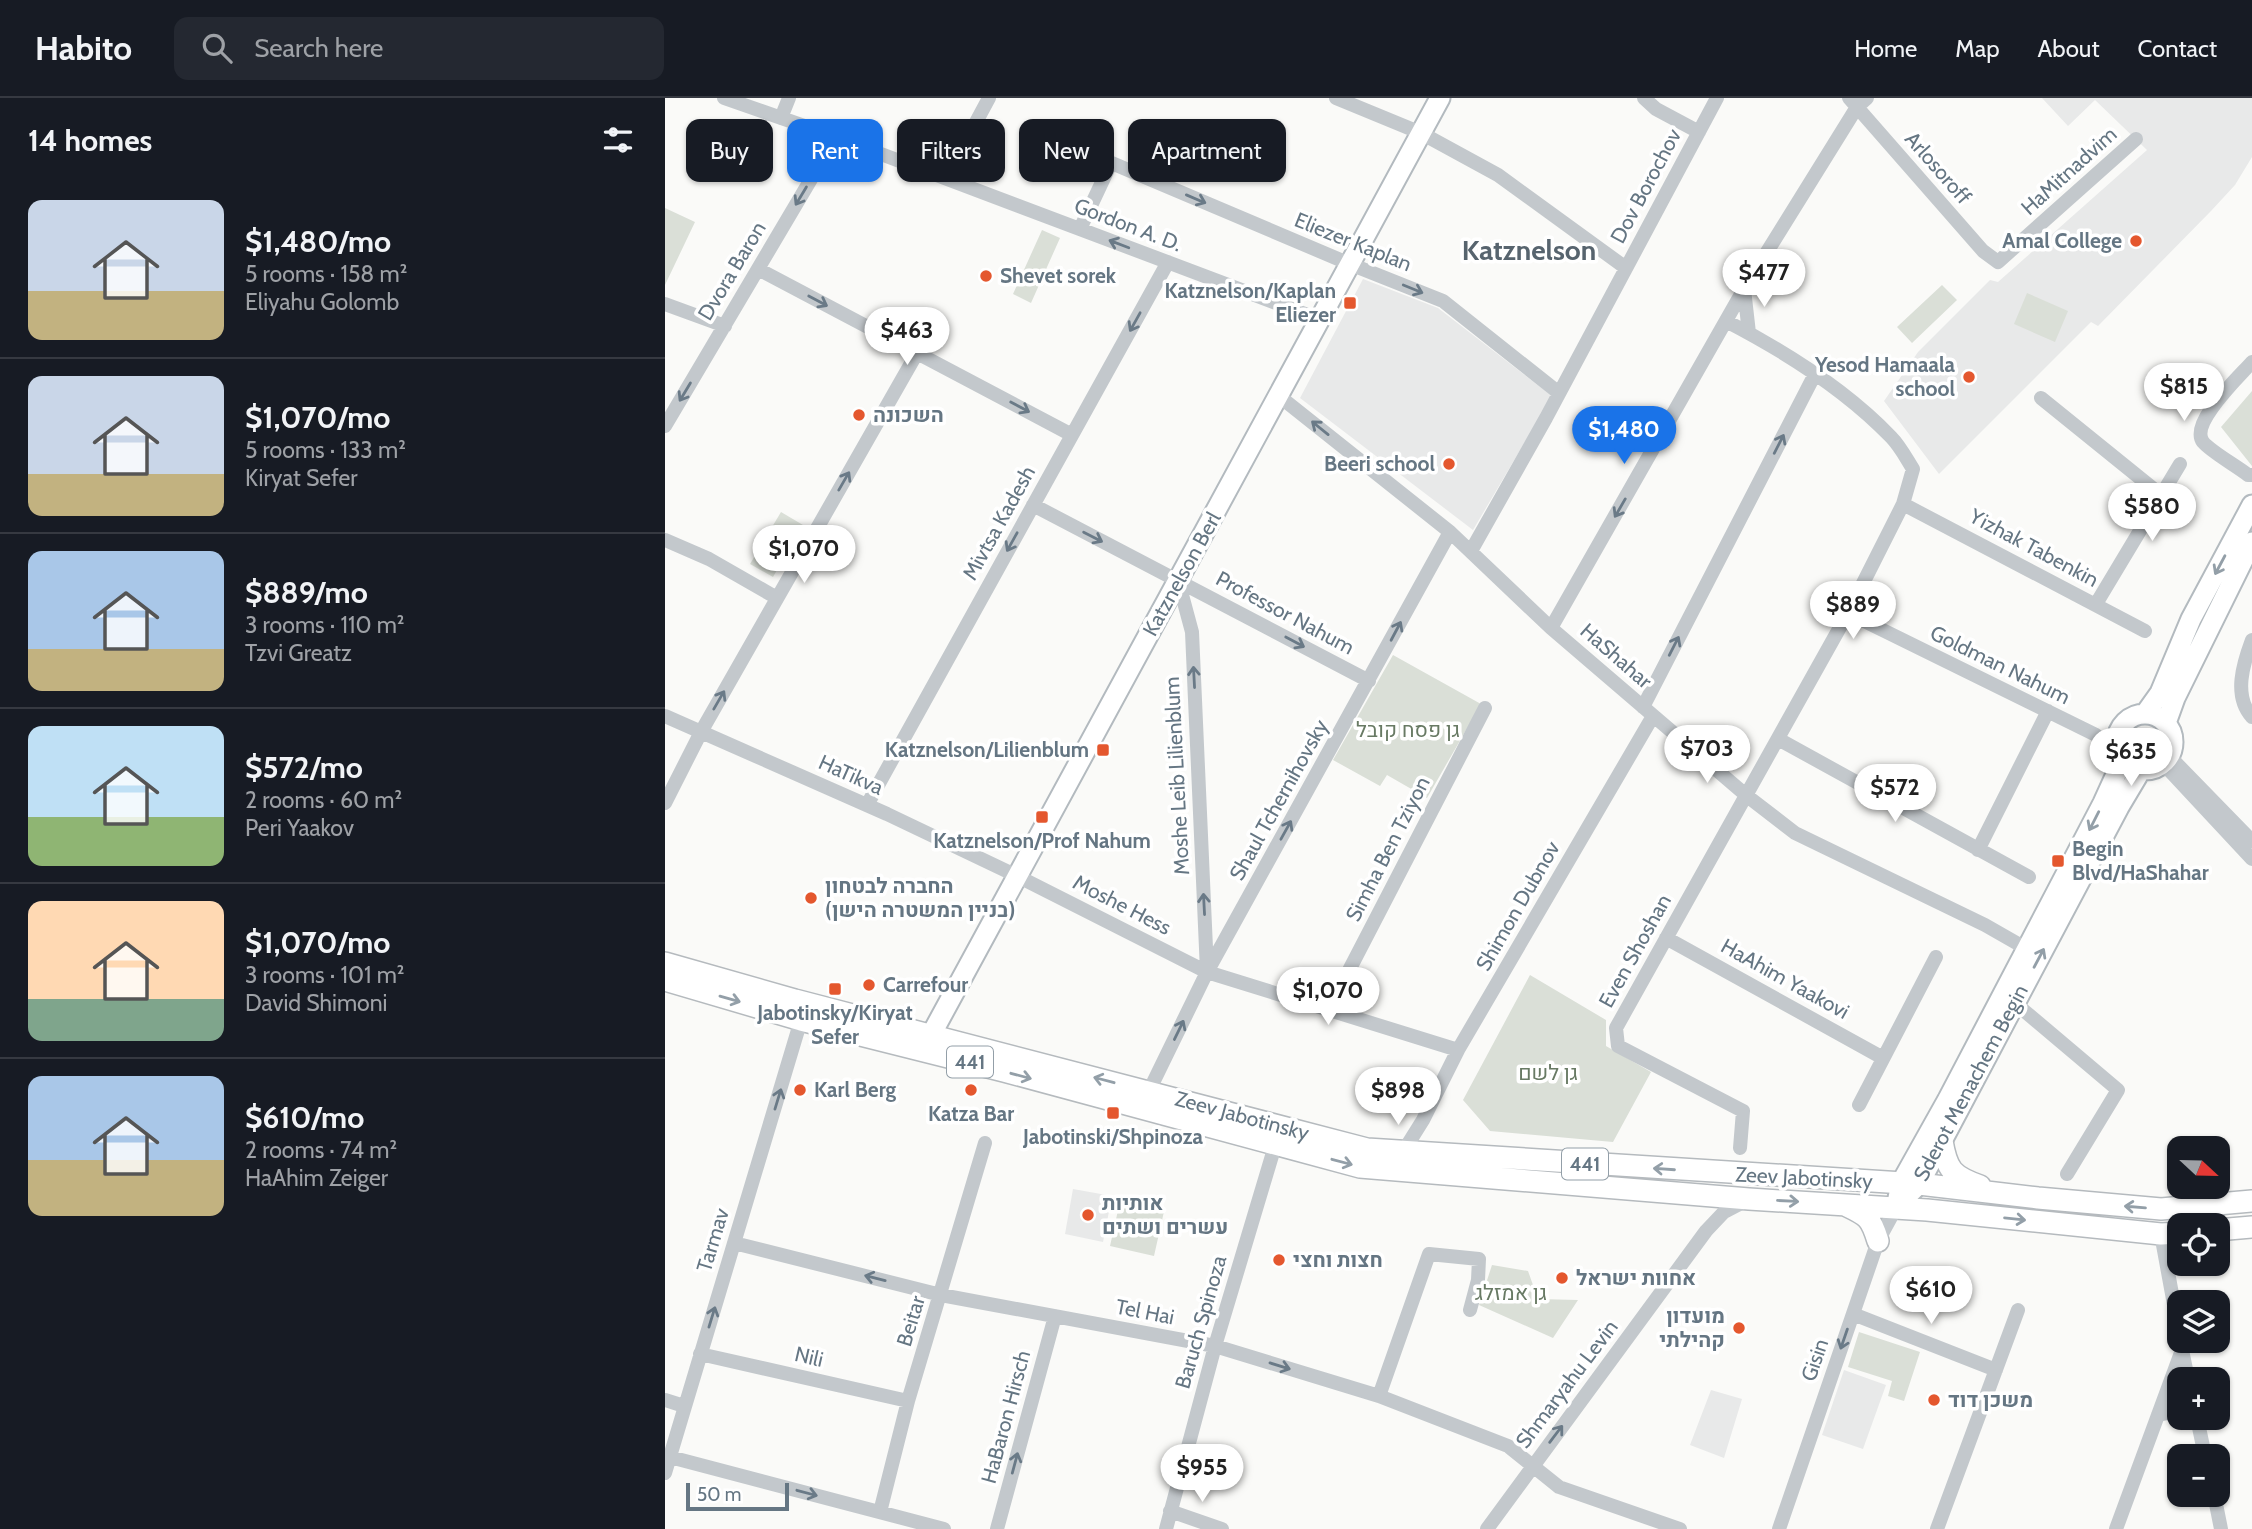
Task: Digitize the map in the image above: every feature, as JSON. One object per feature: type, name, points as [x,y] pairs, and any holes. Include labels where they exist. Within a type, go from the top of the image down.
[{"type":"main road","name":"Zeev Jabotinsky","points":[[665,963],[795,1000],[928,1043],[1278,1136],[1403,1152],[1910,1184],[2038,1199],[2161,1209],[2252,1201]]},
{"type":"main road","name":"Zeev Jabotinsky","points":[[665,980],[801,1020],[928,1043],[1149,1091],[1360,1167],[1749,1199],[1896,1208],[2167,1233]]},
{"type":"main road","points":[[1942,1141],[1946,1163],[1960,1177],[2002,1193]]},
{"type":"main road","points":[[1845,1205],[1867,1215],[1873,1223],[1878,1241]]},
{"type":"main road","points":[[2230,1229],[2252,1227]]},
{"type":"street","name":"Gordon A. D.","points":[[724,98],[787,120]]},
{"type":"street","points":[[781,118],[789,98]]},
{"type":"street","points":[[978,119],[989,98]]},
{"type":"street","points":[[1336,98],[1421,133],[1498,175],[1626,268]]},
{"type":"street","name":"Katznelson Berl","points":[[928,1043],[1440,98]]},
{"type":"street","points":[[1644,98],[1656,109],[1699,132]]},
{"type":"street","name":"Dov Borochov","points":[[1471,551],[1717,98]]},
{"type":"street","points":[[1551,628],[1744,289],[1858,101]]},
{"type":"street","name":"Arlosoroff","points":[[1858,101],[1895,152],[1983,251],[1998,262]]},
{"type":"street","name":"HaMitnadvim","points":[[1998,262],[2136,139]]},
{"type":"street","name":"Eliezer Kaplan","points":[[1114,164],[1443,301],[1559,393]]},
{"type":"street","name":"Dvora Baron","points":[[665,426],[810,182]]},
{"type":"street","name":"Gordon A. D.","points":[[957,182],[1321,320]]},
{"type":"street","points":[[1080,229],[1102,182]]},
{"type":"street","name":"Mivtsa Kadesh","points":[[867,805],[1168,262]]},
{"type":"street","points":[[758,269],[1072,435]]},
{"type":"street","points":[[1744,289],[1749,332]]},
{"type":"street","points":[[665,304],[725,326]]},
{"type":"street","points":[[1726,321],[1749,332],[1815,374]]},
{"type":"street","points":[[665,803],[701,732],[917,353]]},
{"type":"street","points":[[2251,479],[2203,442],[2200,431],[2203,418],[2252,362]]},
{"type":"street","name":"Even Shoshan","points":[[1740,1148],[1743,1111],[1618,1046],[1616,1028],[1848,614],[1903,504],[1913,469],[1893,439],[1862,410],[1815,374]]},
{"type":"street","name":"Shimon Dubnov","points":[[1403,1152],[1648,711],[1815,374]]},
{"type":"street","name":"HaShahar","points":[[1279,396],[1450,532],[1551,628],[1747,796],[1795,833],[1985,925],[2027,949]]},
{"type":"street","points":[[2041,398],[2161,495]]},
{"type":"street","points":[[2095,604],[2180,464]]},
{"type":"street","name":"Yizhak Tabenkin","points":[[1903,504],[2145,631]]},
{"type":"street","name":"Professor Nahum","points":[[1033,505],[1369,681]]},
{"type":"street","points":[[2145,714],[2159,693],[2191,619],[2252,505]]},
{"type":"street","name":"Shaul Tchernihovsky","points":[[1149,1091],[1207,972],[1450,532]]},
{"type":"street","points":[[665,540],[709,559],[778,597]]},
{"type":"street","points":[[2166,723],[2175,698],[2252,542]]},
{"type":"street","name":"Moshe Leib Lilienblum","points":[[1178,580],[1192,632],[1207,972]]},
{"type":"street","points":[[2078,595],[2098,592],[2107,586]]},
{"type":"street","points":[[1160,614],[1167,607],[1173,610],[1183,618],[1192,632]]},
{"type":"street","name":"Goldman Nahum","points":[[1848,614],[2096,735]]},
{"type":"street","points":[[2252,640],[2244,660],[2241,696],[2246,711],[2252,717]]},
{"type":"street","name":"Simha Ben Tziyon","points":[[1329,1009],[1485,708]]},
{"type":"street","points":[[1978,850],[2047,711]]},
{"type":"street","points":[[2252,841],[2175,762],[2166,759],[2148,770],[2141,770],[2123,760],[2117,748],[2119,732],[2129,719],[2145,714],[2153,715],[2166,723],[2173,738],[2166,759],[2170,771],[2252,859]]},
{"type":"street","name":"HaTikva","points":[[665,716],[867,805],[1017,876]]},
{"type":"street","points":[[1778,739],[2029,877]]},
{"type":"street","name":"Sderot Menachem Begin","points":[[1896,1208],[1910,1184],[1948,1099],[2123,760]]},
{"type":"street","name":"Sderot Menachem Begin","points":[[1910,1184],[1942,1141],[2141,770]]},
{"type":"street","name":"Moshe Hess","points":[[1017,876],[1207,972],[1458,1050]]},
{"type":"street","name":"HaAhim Yaakovi","points":[[1666,938],[1883,1058]]},
{"type":"street","points":[[1859,1105],[1936,957]]},
{"type":"street","points":[[2015,1003],[2118,1090],[2067,1174]]},
{"type":"street","name":"Tarmav","points":[[665,1473],[801,1020]]},
{"type":"street","points":[[1423,1120],[1425,1136],[1433,1148],[1444,1155]]},
{"type":"street","name":"Baruch Spinoza","points":[[1166,1529],[1215,1346],[1278,1136]]},
{"type":"street","name":"Beitar","points":[[880,1513],[908,1401],[985,1143]]},
{"type":"street","points":[[1700,1171],[1709,1180],[1713,1196]]},
{"type":"street","name":"Shmaryahu Levin","points":[[1706,1231],[1712,1213],[1713,1196]]},
{"type":"street","name":"Shmaryahu Levin","points":[[1487,1529],[1706,1231],[1724,1212],[1749,1199]]},
{"type":"street","name":"Gisin","points":[[1779,1529],[1878,1241],[1896,1208]]},
{"type":"street","name":"Tel Hai","points":[[734,1243],[941,1295],[1215,1346],[1379,1396],[1508,1446],[1559,1488],[1680,1529]]},
{"type":"street","points":[[1379,1396],[1429,1254],[1479,1259],[1478,1280],[1470,1310]]},
{"type":"street","points":[[1937,1529],[2018,1310]]},
{"type":"street","points":[[1853,1314],[1996,1370]]},
{"type":"street","name":"HaBaron Hirsch","points":[[997,1529],[1055,1316]]},
{"type":"street","points":[[2116,1529],[2178,1353]]},
{"type":"street","name":"Nili","points":[[700,1354],[908,1401]]},
{"type":"street","points":[[665,1400],[684,1406]]},
{"type":"street","points":[[2158,1415],[2167,1413]]},
{"type":"street","points":[[670,1457],[944,1529]]},
{"type":"street","points":[[2217,1507],[2221,1529]]},
{"type":"street","points":[[1171,1511],[1222,1529]]},
{"type":"shaded area","points":[[2042,98],[2252,98],[2252,157],[2235,185],[2098,326],[2091,322],[1939,474],[1884,401],[1918,352],[1990,280],[1998,282],[2147,150],[2095,100],[2068,126]]},
{"type":"shaded area","name":"Beeri school","points":[[1363,279],[1438,308],[1552,396],[1473,530],[1300,398]]},
{"type":"shaded area","name":"אותיות עשרים ושתים","points":[[1073,1189],[1112,1196],[1103,1242],[1065,1234]]},
{"type":"shaded area","points":[[1844,1370],[1886,1385],[1863,1449],[1822,1435]]},
{"type":"shaded area","points":[[1711,1390],[1742,1399],[1724,1458],[1690,1445]]},
{"type":"green space","points":[[665,208],[695,222],[665,285]]},
{"type":"green space","points":[[1042,230],[1060,238],[1031,303],[1013,294]]},
{"type":"green space","points":[[1942,285],[1957,300],[1912,343],[1897,327]]},
{"type":"green space","points":[[2027,293],[2068,311],[2055,342],[2014,324]]},
{"type":"green space","points":[[2252,391],[2252,466],[2221,427]]},
{"type":"green space","points":[[781,512],[803,525],[773,577],[750,564]]},
{"type":"green space","name":"גן פסח קובל","points":[[1393,655],[1481,704],[1427,798],[1387,775],[1380,786],[1333,760]]},
{"type":"green space","name":"גן לשם","points":[[1530,975],[1606,1020],[1606,1046],[1651,1072],[1613,1142],[1490,1131],[1463,1100]]},
{"type":"green space","points":[[1121,1197],[1165,1207],[1154,1256],[1110,1246]]},
{"type":"green space","name":"גן אמזלג","points":[[1492,1265],[1528,1271],[1538,1299],[1578,1300],[1553,1338],[1479,1305]]},
{"type":"green space","points":[[1859,1332],[1920,1352],[1904,1401],[1888,1396],[1892,1381],[1848,1367]]},
{"type":"place","name":"Amal College","points":[[2136,241]]},
{"type":"place","name":"Shevet sorek","points":[[986,276]]},
{"type":"place","name":"Katznelson/Kaplan Eliezer","points":[[1350,303]]},
{"type":"place","name":"Yesod Hamaala school","points":[[1969,377]]},
{"type":"place","name":"השכונה","points":[[859,415]]},
{"type":"place","name":"Beeri school","points":[[1449,464]]},
{"type":"place","name":"Katznelson/Lilienblum","points":[[1103,750]]},
{"type":"place","name":"Katznelson/Prof Nahum","points":[[1042,817]]},
{"type":"place","name":"Begin Blvd/HaShahar","points":[[2058,861]]},
{"type":"place","name":"החברה לבטחון (בניין המשטרה הישן)","points":[[811,898]]},
{"type":"place","name":"Carrefour","points":[[869,985]]},
{"type":"place","name":"Jabotinsky/Kiryat Sefer","points":[[835,989]]},
{"type":"place","name":"Karl Berg","points":[[800,1090]]},
{"type":"place","name":"Katza Bar","points":[[971,1090]]},
{"type":"place","name":"Jabotinski/Shpinoza","points":[[1113,1113]]},
{"type":"place","name":"אותיות עשרים ושתים","points":[[1088,1215]]},
{"type":"place","name":"חצות וחצי","points":[[1279,1260]]},
{"type":"place","name":"אחוות ישראל","points":[[1562,1278]]},
{"type":"place","name":"מועדון קהילתי","points":[[1739,1328]]},
{"type":"place","name":"משכן דוד","points":[[1934,1400]]},
{"type":"district","name":"Katznelson","points":[[1529,250]]}]
